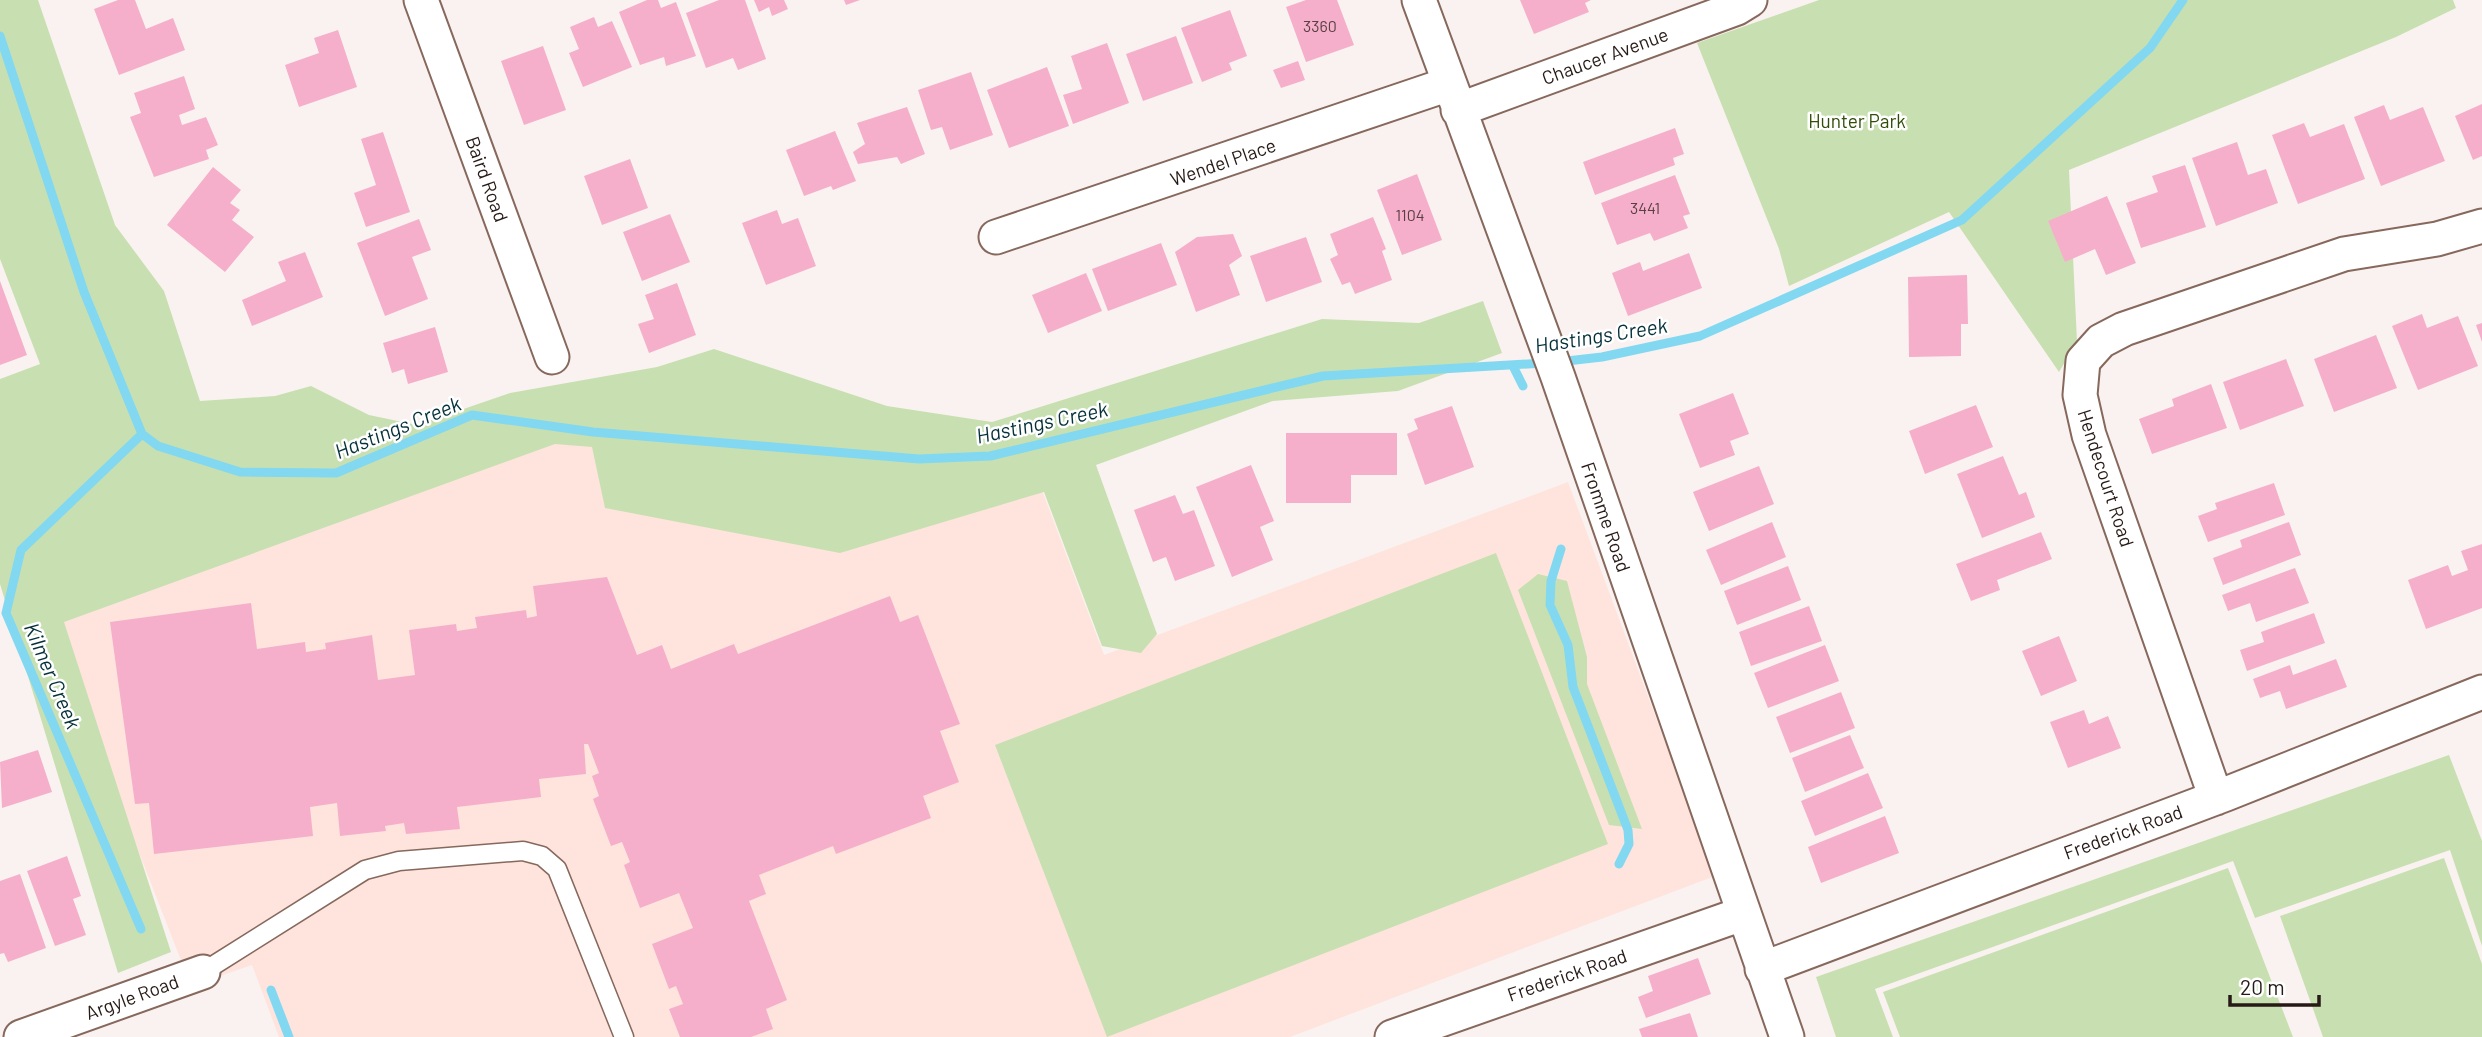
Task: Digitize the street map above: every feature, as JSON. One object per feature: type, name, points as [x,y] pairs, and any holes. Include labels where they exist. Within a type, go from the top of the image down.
[{"type":"street","name":"Fromme Road","points":[[1419,0],[1558,377],[1742,914],[1787,1037]]},
{"type":"street","name":"Chaucer Avenue","points":[[1454,97],[1737,8],[1751,0]]},
{"type":"street","name":"Baird Road","points":[[428,2],[552,357]]},
{"type":"street","name":"Wendel Place","points":[[996,237],[1454,97]]},
{"type":"street","name":"Hendecourt Road","points":[[2216,798],[2089,435],[2080,395],[2083,361],[2101,341],[2124,329],[2344,254],[2437,239],[2482,226]]},
{"type":"street","name":"Frederick Road","points":[[1762,969],[2216,798],[2482,692]]},
{"type":"street","name":"Frederick Road","points":[[1392,1037],[1742,914]]},
{"type":"street","name":"Argyle Road","points":[[20,1037],[203,972]]},
{"type":"lane","points":[[203,972],[365,870],[399,861],[523,851],[542,856],[557,869],[624,1037]]},
{"type":"shaded area","points":[[503,440],[600,445],[1043,493],[1104,655],[1568,482],[1715,876],[1290,1037],[279,1037],[252,965],[191,986],[41,601]]},
{"type":"green space","points":[[0,0],[38,0],[115,225],[164,291],[200,401],[275,396],[311,386],[369,415],[417,425],[510,393],[657,367],[714,349],[887,406],[992,422],[1322,319],[1419,323],[1483,301],[1502,353],[1398,391],[1273,401],[1096,465],[1157,634],[1141,653],[1102,646],[1044,492],[840,553],[605,508],[592,447],[555,444],[64,622],[171,952],[118,973],[0,584],[0,379],[40,364],[0,259]]},
{"type":"green space","name":"Hunter Park","points":[[1819,0],[2453,0],[2456,8],[2396,37],[2069,170],[2077,342],[2059,372],[1949,212],[1789,286],[1779,249],[1697,43]]},
{"type":"green space","points":[[1496,553],[1608,844],[1107,1037],[995,745]]},
{"type":"green space","points":[[1538,574],[1567,581],[1587,657],[1587,684],[1642,829],[1609,825],[1518,590]]},
{"type":"green space","points":[[2449,755],[2482,841],[2482,946],[2450,850],[2255,918],[2233,861],[1875,989],[1893,1037],[1836,1037],[1816,977]]},
{"type":"green space","points":[[2444,858],[2482,964],[2482,1037],[2323,1037],[2280,916]]},
{"type":"green space","points":[[2228,868],[2293,1037],[1900,1037],[1883,992]]},
{"type":"building","points":[[118,0],[135,0],[146,29],[173,18],[185,50],[119,75],[94,9]]},
{"type":"building","points":[[647,0],[658,0],[661,8],[676,2],[696,56],[666,66],[664,57],[640,65],[619,12]]},
{"type":"building","points":[[719,0],[745,0],[766,59],[738,70],[733,58],[706,68],[686,13]]},
{"type":"building","points":[[754,0],[784,0],[788,9],[772,16],[769,7],[759,12]]},
{"type":"building","points":[[844,0],[860,0],[846,5]]},
{"type":"building","points":[[1306,0],[1337,0],[1354,45],[1306,62],[1286,7]]},
{"type":"building","points":[[1520,0],[1591,0],[1585,3],[1589,12],[1534,34]]},
{"type":"building","points":[[1230,10],[1247,56],[1229,63],[1232,70],[1202,82],[1181,28]]},
{"type":"building","points":[[594,17],[598,27],[612,21],[632,67],[583,87],[569,53],[579,49],[570,27]]},
{"type":"building","points":[[338,30],[357,87],[299,107],[285,65],[319,53],[314,38]]},
{"type":"building","points":[[1176,36],[1193,83],[1143,101],[1126,54]]},
{"type":"building","points":[[1107,43],[1129,103],[1073,124],[1063,95],[1082,89],[1071,56]]},
{"type":"building","points":[[543,46],[566,110],[524,125],[501,61]]},
{"type":"building","points":[[1298,61],[1305,80],[1281,88],[1273,70]]},
{"type":"building","points":[[1047,67],[1069,126],[1009,148],[987,90]]},
{"type":"building","points":[[971,72],[993,135],[950,150],[942,127],[931,130],[918,90]]},
{"type":"building","points":[[184,76],[195,109],[179,115],[182,125],[206,117],[218,145],[206,150],[209,159],[154,177],[130,117],[141,113],[134,93]]},
{"type":"building","points":[[2482,104],[2482,156],[2473,160],[2455,116]]},
{"type":"building","points":[[2384,105],[2390,120],[2423,107],[2445,161],[2381,186],[2354,117]]},
{"type":"building","points":[[907,107],[925,154],[901,164],[897,157],[858,164],[853,152],[865,144],[857,123]]},
{"type":"building","points":[[2304,123],[2310,137],[2344,124],[2365,179],[2298,204],[2272,135]]},
{"type":"building","points":[[1675,128],[1684,154],[1673,158],[1675,165],[1595,195],[1583,162]]},
{"type":"building","points":[[835,131],[856,181],[833,190],[831,186],[804,196],[786,150]]},
{"type":"building","points":[[383,132],[410,212],[366,227],[354,193],[376,185],[361,139]]},
{"type":"building","points":[[2237,142],[2248,175],[2266,169],[2278,203],[2216,226],[2192,158]]},
{"type":"building","points":[[630,159],[648,208],[602,225],[584,176]]},
{"type":"building","points":[[2185,165],[2206,227],[2141,248],[2126,203],[2158,192],[2152,176]]},
{"type":"building","points":[[213,167],[241,190],[230,203],[240,210],[232,220],[254,237],[225,272],[167,225]]},
{"type":"building","points":[[1417,174],[1442,240],[1402,255],[1377,190]]},
{"type":"building","points":[[1675,175],[1690,214],[1683,216],[1688,228],[1654,241],[1650,233],[1617,245],[1601,203]]},
{"type":"building","points":[[2107,196],[2136,263],[2106,275],[2095,249],[2065,262],[2048,221]]},
{"type":"building","points":[[777,210],[782,224],[798,218],[816,266],[766,285],[742,223]]},
{"type":"building","points":[[670,214],[690,262],[642,281],[623,232]]},
{"type":"building","points":[[1373,217],[1386,249],[1382,251],[1392,280],[1355,294],[1350,282],[1342,285],[1330,259],[1338,255],[1330,234]]},
{"type":"building","points":[[419,219],[431,250],[412,257],[428,299],[385,316],[357,243]]},
{"type":"building","points":[[1233,234],[1242,256],[1229,265],[1240,295],[1196,312],[1175,252],[1197,237]]},
{"type":"building","points":[[1306,237],[1322,282],[1266,302],[1250,256]]},
{"type":"building","points":[[1161,243],[1177,285],[1108,311],[1092,269]]},
{"type":"building","points":[[305,252],[323,297],[252,326],[242,300],[286,281],[278,262]]},
{"type":"building","points":[[1689,253],[1702,288],[1628,316],[1612,273],[1640,262],[1643,271]]},
{"type":"building","points":[[1086,273],[1102,311],[1048,333],[1032,295]]},
{"type":"building","points":[[1967,275],[1968,324],[1961,324],[1961,356],[1909,357],[1908,277]]},
{"type":"building","points":[[0,281],[27,355],[0,365]]},
{"type":"building","points":[[677,283],[696,335],[649,353],[638,324],[654,319],[645,295]]},
{"type":"building","points":[[2422,314],[2427,328],[2458,316],[2478,366],[2418,390],[2392,326]]},
{"type":"building","points":[[2482,323],[2482,342],[2476,325]]},
{"type":"building","points":[[435,327],[448,372],[408,384],[404,369],[392,373],[383,343]]},
{"type":"building","points":[[2376,335],[2397,388],[2334,412],[2314,359]]},
{"type":"building","points":[[2286,359],[2304,406],[2240,430],[2223,382]]},
{"type":"building","points":[[2211,384],[2227,428],[2152,454],[2139,419],[2174,406],[2172,399]]},
{"type":"building","points":[[1733,393],[1749,434],[1730,441],[1735,455],[1700,468],[1679,414]]},
{"type":"building","points":[[1976,405],[1993,447],[1925,474],[1909,431]]},
{"type":"building","points":[[1452,406],[1474,467],[1425,485],[1407,434],[1418,429],[1414,419]]},
{"type":"building","points":[[1286,433],[1397,433],[1397,475],[1351,475],[1351,503],[1286,503]]},
{"type":"building","points":[[2003,456],[2019,495],[2026,492],[2035,517],[1982,538],[1957,474]]},
{"type":"building","points":[[1251,465],[1274,521],[1260,527],[1273,560],[1232,577],[1196,487]]},
{"type":"building","points":[[1759,466],[1774,504],[1709,531],[1693,492]]},
{"type":"building","points":[[2274,483],[2285,515],[2208,542],[2198,516],[2217,509],[2215,503]]},
{"type":"building","points":[[1175,495],[1183,514],[1194,510],[1215,566],[1175,581],[1166,557],[1153,562],[1134,510]]},
{"type":"building","points":[[1772,522],[1786,557],[1721,585],[1706,550]]},
{"type":"building","points":[[2289,522],[2301,555],[2223,585],[2213,558],[2242,547],[2240,540]]},
{"type":"building","points":[[2041,532],[2052,559],[1997,580],[2000,590],[1971,601],[1956,564]]},
{"type":"building","points":[[2482,544],[2482,608],[2426,629],[2408,580],[2448,565],[2452,576],[2468,570],[2461,551]]},
{"type":"building","points":[[1788,566],[1801,600],[1737,625],[1724,591]]},
{"type":"building","points":[[2295,568],[2309,603],[2256,622],[2250,603],[2228,611],[2222,595]]},
{"type":"building","points":[[607,577],[637,655],[662,645],[671,669],[734,644],[738,654],[890,596],[900,622],[918,615],[960,724],[940,731],[959,782],[923,796],[931,818],[836,854],[833,846],[759,875],[766,894],[749,901],[787,1000],[766,1009],[773,1029],[751,1037],[680,1037],[669,1009],[683,1004],[676,986],[669,989],[652,944],[693,928],[679,893],[640,908],[624,865],[630,862],[622,842],[611,846],[593,799],[599,796],[592,776],[599,773],[588,744],[584,744],[586,774],[539,779],[541,797],[457,807],[460,829],[406,834],[404,823],[385,826],[386,831],[340,836],[337,803],[310,807],[313,836],[154,854],[149,803],[135,804],[110,622],[251,603],[257,649],[305,642],[306,652],[326,649],[325,643],[372,635],[378,680],[415,675],[409,630],[456,624],[457,631],[477,628],[475,617],[526,610],[527,618],[537,616],[533,586]]},
{"type":"building","points":[[1809,606],[1822,641],[1751,666],[1739,632]]},
{"type":"building","points":[[2314,613],[2325,643],[2247,671],[2240,650],[2264,642],[2261,632]]},
{"type":"building","points":[[2059,636],[2077,681],[2041,696],[2022,651]]},
{"type":"building","points":[[1825,645],[1839,681],[1768,708],[1754,673]]},
{"type":"building","points":[[2336,659],[2347,687],[2286,709],[2280,691],[2260,698],[2253,679],[2290,665],[2293,675]]},
{"type":"building","points":[[1841,692],[1855,728],[1790,753],[1776,717]]},
{"type":"building","points":[[2084,710],[2089,724],[2108,716],[2121,748],[2068,768],[2050,722]]},
{"type":"building","points":[[1850,735],[1864,768],[1805,792],[1792,758]]},
{"type":"building","points":[[38,750],[52,792],[2,808],[0,762]]},
{"type":"building","points":[[1868,773],[1883,808],[1815,836],[1801,801]]},
{"type":"building","points":[[1885,816],[1899,853],[1821,883],[1808,847]]},
{"type":"building","points":[[67,856],[81,896],[73,899],[86,935],[55,946],[27,871]]},
{"type":"building","points":[[20,874],[46,948],[8,962],[4,953],[0,954],[0,881]]},
{"type":"building","points":[[1698,958],[1711,994],[1646,1018],[1638,997],[1653,991],[1648,976]]},
{"type":"building","points":[[1690,1013],[1698,1037],[1642,1037],[1639,1029]]},
{"type":"waterway","name":"Hastings Creek","points":[[1558,362],[1602,357],[1700,336],[1962,220],[2150,48],[2183,0]]},
{"type":"waterway","name":"Hastings Creek","points":[[0,36],[84,292],[142,434],[158,446],[240,472],[336,473],[472,415],[593,432],[919,459],[990,456],[1323,376],[1544,363]]},
{"type":"waterway","points":[[1513,366],[1523,386]]},
{"type":"waterway","name":"Kilmer Creek","points":[[141,929],[6,613],[21,550],[142,434]]},
{"type":"waterway","points":[[1561,549],[1551,581],[1550,605],[1568,645],[1573,687],[1628,830],[1629,844],[1619,864]]},
{"type":"waterway","name":"Kilmer Creek","points":[[271,990],[289,1037]]}]
